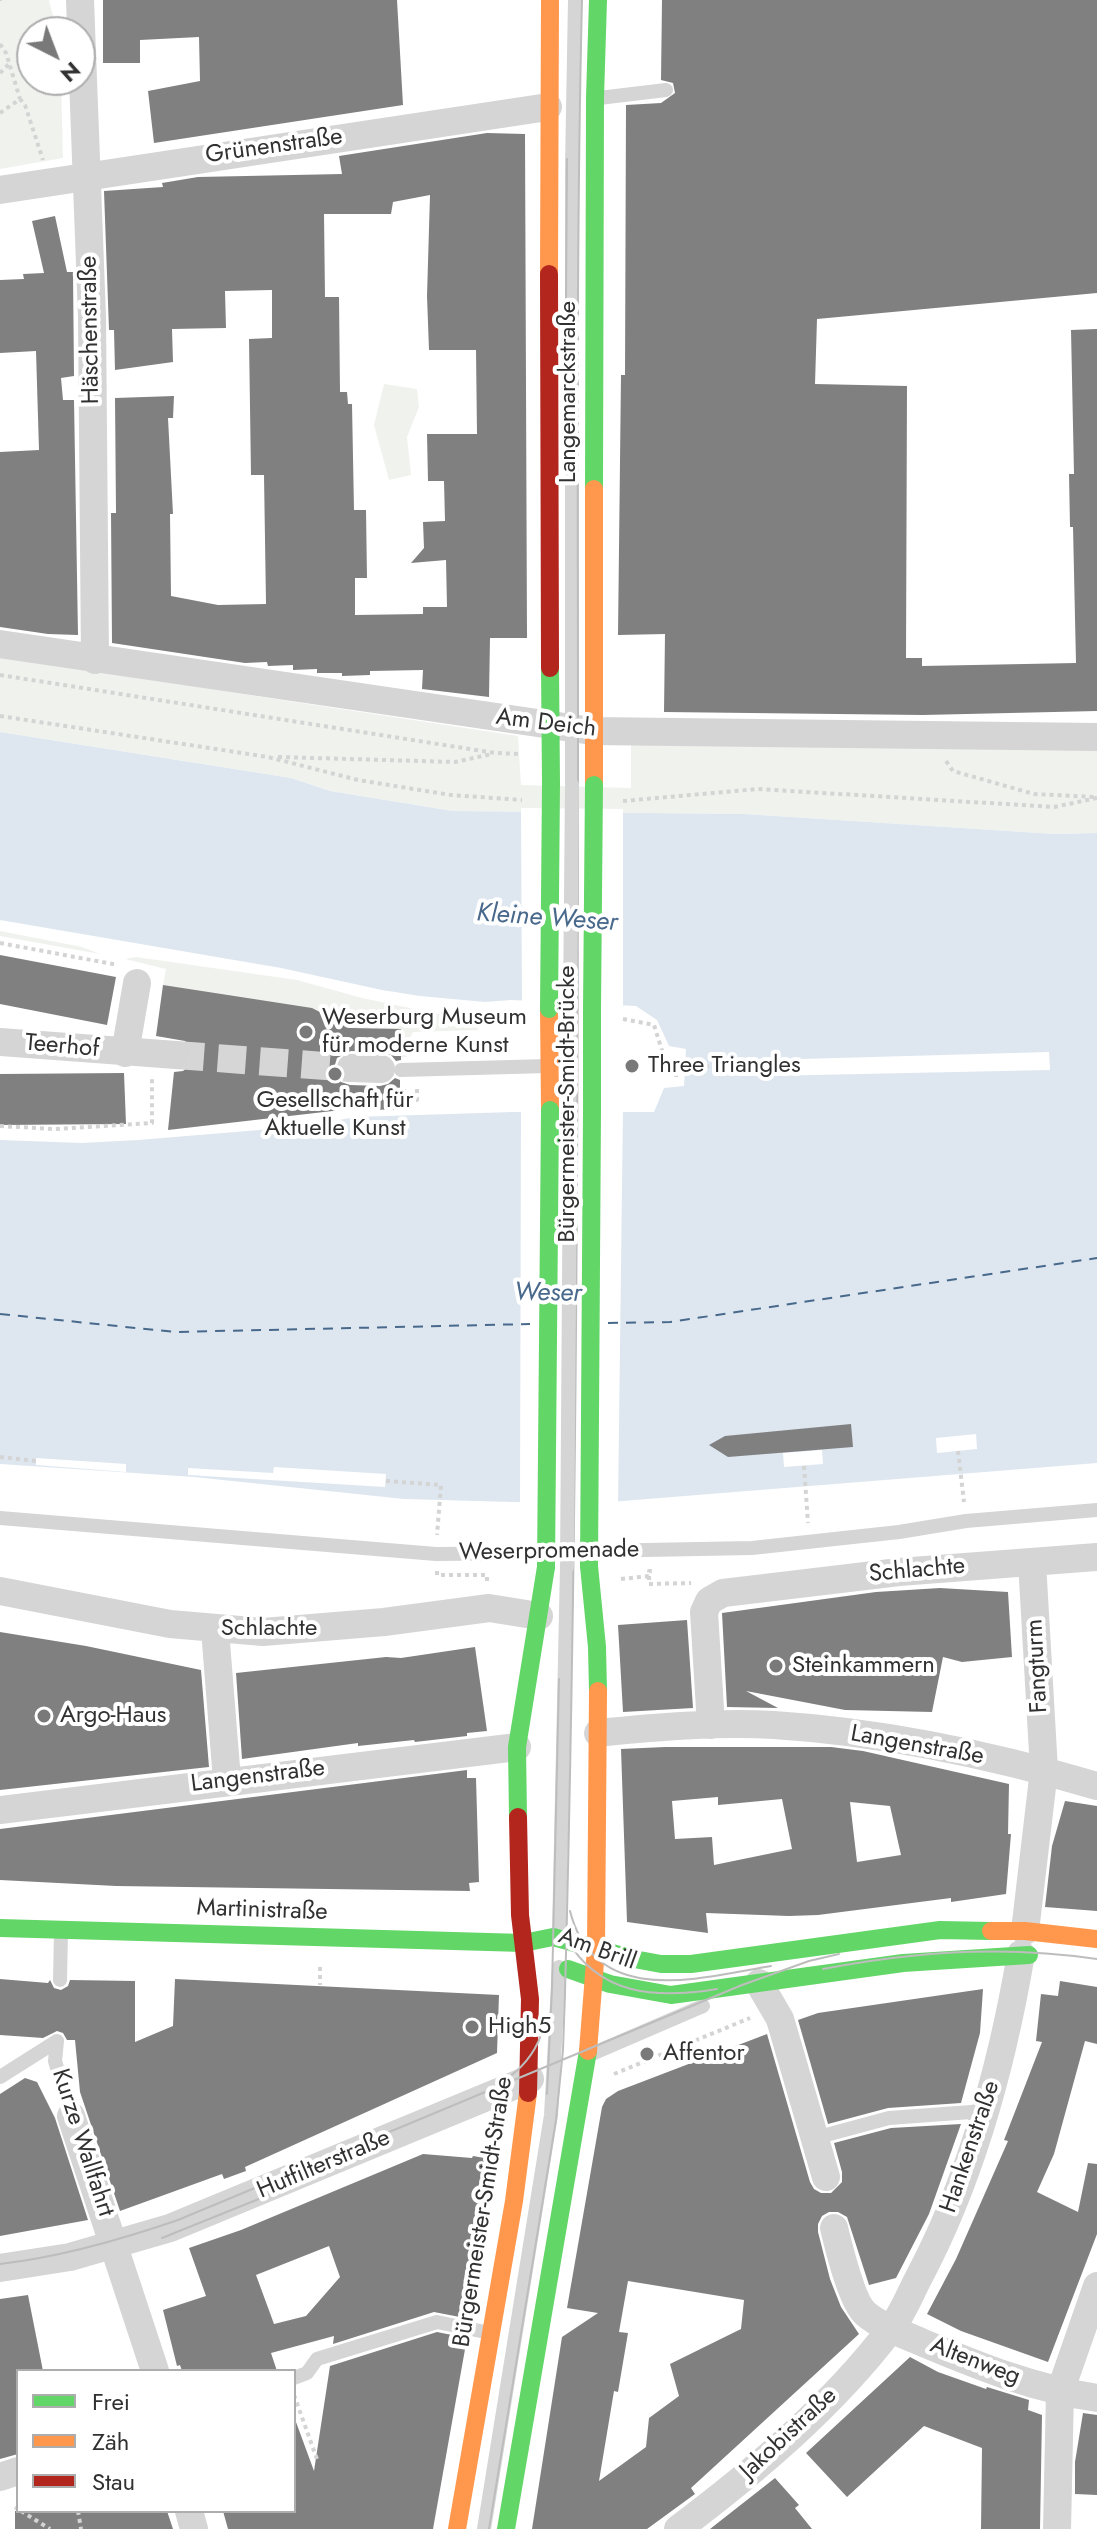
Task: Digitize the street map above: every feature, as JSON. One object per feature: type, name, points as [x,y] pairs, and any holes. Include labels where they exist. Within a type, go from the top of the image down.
[{"type":"main road","name":"Langemarckstraße","points":[[550,0],[548,107],[572,728],[594,785]]},
{"type":"main road","name":"Langemarckstraße","points":[[551,784],[551,755],[572,728],[598,0]]},
{"type":"main road","name":"Bürgermeister-Smidt-Brücke","points":[[546,1567],[551,784]]},
{"type":"main road","name":"Bürgermeister-Smidt-Brücke","points":[[594,785],[589,1566],[597,1647],[598,1733]]},
{"type":"main road","name":"Bürgermeister-Smidt-Straße","points":[[457,2529],[514,2201],[542,2074],[523,1943],[517,1747],[546,1567]]},
{"type":"main road","points":[[506,2529],[587,2056],[596,1949],[598,1733]]},
{"type":"main road","name":"Martinistraße","points":[[0,1928],[523,1943]]},
{"type":"main road","name":"Am Brill","points":[[523,1943],[553,1937],[648,1962],[691,1964],[940,1930],[987,1934],[1031,1947]]},
{"type":"main road","points":[[1031,1947],[1097,1939]]},
{"type":"main road","name":"Am Brill","points":[[523,1943],[559,1965],[593,1978],[644,1992],[671,1995],[1031,1947]]},
{"type":"street","name":"Häschenstraße","points":[[80,0],[92,317],[95,660]]},
{"type":"street","name":"Grünenstraße","points":[[0,190],[548,107]]},
{"type":"street","name":"Am Deich","points":[[0,644],[572,728],[1097,737]]},
{"type":"street","name":"Teerhof","points":[[0,1042],[151,1054],[134,975]]},
{"type":"street","points":[[351,1068],[395,1074]]},
{"type":"street","name":"Schlachte","points":[[709,1601],[723,1593],[899,1572],[1097,1557]]},
{"type":"street","name":"Fangturm","points":[[1031,1947],[1044,1770],[1032,1562]]},
{"type":"street","name":"Schlachte","points":[[0,1591],[215,1630],[263,1632],[320,1629],[489,1608],[539,1616]]},
{"type":"street","points":[[709,1601],[704,1612],[711,1725]]},
{"type":"street","points":[[215,1630],[227,1780]]},
{"type":"street","name":"Langenstraße","points":[[598,1733],[711,1725],[775,1725],[897,1738],[1044,1770],[1097,1786]]},
{"type":"street","name":"Langenstraße","points":[[0,1810],[517,1747]]},
{"type":"street","name":"Hankenstraße","points":[[891,2329],[936,2245],[967,2168],[999,2069],[1031,1947]]},
{"type":"street","points":[[759,1983],[780,2019],[826,2177]]},
{"type":"street","name":"Hutfilterstraße","points":[[0,2268],[70,2257],[115,2245],[224,2207],[542,2074]]},
{"type":"street","name":"Kurze Wallfahrt","points":[[71,2116],[154,2369]]},
{"type":"street","name":"Altenweg","points":[[834,2228],[848,2278],[864,2313],[891,2329],[976,2365],[1060,2392],[1097,2398]]},
{"type":"street","points":[[1057,2529],[1060,2392],[1097,2286]]},
{"type":"street","name":"Jakobistraße","points":[[678,2529],[777,2450],[811,2418],[891,2329]]},
{"type":"lane","points":[[484,2529],[551,2115],[542,2074],[559,1965],[567,1567],[575,0]]},
{"type":"lane","points":[[595,98],[666,90]]},
{"type":"lane","points":[[395,1074],[550,1066]]},
{"type":"lane","name":"Weserpromenade","points":[[0,1518],[436,1554],[503,1554],[752,1548],[899,1532],[966,1521],[1097,1510]]},
{"type":"lane","points":[[60,1980],[61,1931]]},
{"type":"lane","points":[[596,1949],[611,1968],[624,1975],[673,1981],[987,1934],[1097,1948]]},
{"type":"lane","points":[[542,2074],[759,1983],[858,1951]]},
{"type":"lane","name":"Kurze Wallfahrt","points":[[7,2067],[57,2041],[55,2061],[71,2116]]},
{"type":"lane","points":[[0,2077],[7,2067]]},
{"type":"lane","points":[[815,2138],[889,2118],[985,2111]]},
{"type":"lane","points":[[296,2377],[307,2373],[317,2359],[437,2322],[490,2333]]},
{"type":"path","points":[[0,44],[25,105],[50,181]]},
{"type":"path","points":[[0,73],[9,64]]},
{"type":"path","points":[[0,113],[20,99]]},
{"type":"path","points":[[0,675],[495,753],[551,755]]},
{"type":"path","points":[[0,716],[268,757],[358,780],[451,795],[536,800]]},
{"type":"path","points":[[268,757],[455,762],[495,753]]},
{"type":"path","points":[[946,761],[953,771],[1034,794],[1097,797]]},
{"type":"path","points":[[609,800],[638,801],[758,789],[1054,807],[1097,797]]},
{"type":"path","points":[[0,943],[134,975]]},
{"type":"path","points":[[632,1019],[654,1025],[665,1060]]},
{"type":"path","points":[[0,1126],[54,1129],[152,1123],[151,1054]]},
{"type":"path","points":[[681,1066],[766,1067]]},
{"type":"path","points":[[395,1074],[404,1109]]},
{"type":"path","points":[[400,1099],[408,1100]]},
{"type":"path","points":[[958,1451],[964,1505]]},
{"type":"path","points":[[0,1457],[36,1461]]},
{"type":"path","points":[[804,1466],[808,1521]]},
{"type":"path","points":[[386,1481],[441,1485],[437,1535]]},
{"type":"path","points":[[658,1571],[649,1571],[649,1584],[699,1583],[709,1601]]},
{"type":"path","points":[[442,1575],[462,1575]]},
{"type":"path","points":[[631,1577],[649,1576]]},
{"type":"path","points":[[582,2087],[773,2009]]},
{"type":"path","points":[[296,2401],[318,2462]]},
{"type":"path","points":[[24,2513],[50,2529]]},
{"type":"shaded area","points":[[0,0],[49,0],[53,16],[16,16],[16,96],[61,96],[63,158],[0,169]]},
{"type":"shaded area","points":[[384,384],[417,389],[419,407],[407,437],[411,475],[389,480],[374,425]]},
{"type":"shaded area","points":[[0,657],[518,736],[521,785],[631,788],[631,743],[1097,748],[1097,833],[1055,834],[744,814],[453,811],[330,791],[291,778],[0,732]]},
{"type":"shaded area","points":[[0,931],[82,947],[100,954],[0,936]]},
{"type":"shaded area","points":[[136,957],[297,980],[362,998],[467,1020],[479,1030],[413,1032],[408,1042],[407,1057],[401,1057],[401,1029],[351,1028],[163,985],[166,969],[125,959]]},
{"type":"water","points":[[0,732],[291,778],[330,791],[453,811],[744,814],[1055,834],[1097,833],[1097,1463],[585,1504],[404,1499],[194,1477],[0,1464],[0,1140],[82,1143],[138,1140],[308,1126],[355,1117],[654,1112],[664,1088],[684,1086],[686,1049],[669,1046],[657,1020],[636,1006],[511,1000],[485,1002],[420,996],[281,968],[0,920]]},
{"type":"pier","points":[[521,808],[623,809],[623,1010],[522,1004]]},
{"type":"pier","points":[[1049,1052],[1050,1070],[766,1076],[766,1060]]},
{"type":"pier","points":[[521,1108],[623,1108],[618,1506],[520,1507]]},
{"type":"pier","points":[[976,1434],[977,1449],[937,1453],[936,1438]]},
{"type":"pier","points":[[822,1450],[823,1464],[784,1467],[783,1453]]},
{"type":"pier","points":[[36,1458],[126,1464],[126,1472],[36,1465]]},
{"type":"pier","points":[[274,1467],[386,1474],[385,1487],[188,1475],[188,1468],[273,1473]]},
{"type":"building","points":[[103,0],[397,0],[403,105],[154,143],[148,91],[200,81],[199,37],[140,40],[140,63],[103,63]]},
{"type":"building","points":[[662,0],[1097,0],[1097,293],[817,319],[815,384],[907,386],[906,658],[922,658],[922,666],[1076,663],[1069,474],[1074,474],[1071,330],[1097,329],[1097,711],[923,715],[664,712],[665,634],[618,635],[621,375],[625,375],[626,105],[661,103],[675,93],[673,83],[661,80]]},
{"type":"building","points":[[487,133],[525,134],[527,638],[490,638],[489,697],[422,689],[423,670],[370,671],[370,675],[342,676],[342,673],[317,673],[317,669],[293,670],[293,665],[268,666],[267,662],[245,663],[112,643],[111,513],[116,513],[115,398],[174,396],[173,418],[168,418],[173,514],[170,514],[171,596],[218,605],[266,604],[264,475],[251,475],[249,339],[272,338],[272,290],[225,291],[226,328],[172,329],[173,362],[115,370],[114,330],[109,330],[104,191],[163,187],[162,183],[198,177],[342,174],[339,156]],"holes":[[[430,195],[429,350],[476,350],[477,434],[427,434],[428,481],[444,481],[445,521],[423,522],[424,548],[411,563],[446,560],[447,607],[423,607],[423,614],[355,615],[355,578],[367,578],[366,510],[354,510],[352,404],[348,404],[347,392],[340,392],[339,297],[325,297],[324,214],[391,214],[393,202]]]},
{"type":"building","points":[[55,216],[67,272],[73,272],[74,376],[61,378],[63,400],[74,400],[78,635],[0,627],[0,452],[39,450],[36,351],[0,353],[0,280],[24,279],[23,274],[44,273],[32,221]]},
{"type":"building","points":[[0,955],[116,977],[107,1025],[0,1004]]},
{"type":"building","points":[[163,985],[312,1008],[351,1028],[401,1029],[401,1060],[396,1061],[382,1052],[351,1051],[337,1058],[334,1068],[341,1082],[350,1085],[380,1086],[395,1078],[400,1080],[400,1110],[350,1109],[168,1130],[174,1072],[183,1071],[190,1065],[193,1055],[185,1041],[156,1036]]},
{"type":"building","points":[[124,1073],[126,1124],[0,1125],[0,1074]]},
{"type":"building","points":[[851,1424],[853,1447],[728,1457],[709,1445],[725,1436]]},
{"type":"building","points":[[940,1588],[1008,1592],[1012,1657],[962,1662],[943,1657],[932,1712],[845,1710],[746,1691],[778,1708],[727,1707],[722,1613],[876,1592]]},
{"type":"building","points":[[687,1620],[693,1708],[623,1712],[618,1625]]},
{"type":"building","points":[[0,1632],[201,1670],[209,1767],[0,1790]]},
{"type":"building","points":[[475,1647],[487,1731],[415,1742],[358,1746],[358,1743],[242,1759],[236,1673],[401,1658]]},
{"type":"building","points":[[831,1747],[863,1751],[1009,1784],[1008,1834],[1011,1834],[1006,1894],[818,1915],[706,1913],[708,1933],[627,1922],[621,1749]],"holes":[[[718,1797],[718,1805],[782,1799],[792,1849],[714,1865],[712,1837],[675,1839],[672,1801]],[[850,1802],[890,1806],[901,1855],[857,1862]]]},
{"type":"building","points":[[467,1770],[467,1778],[476,1778],[479,1882],[469,1883],[470,1891],[116,1886],[0,1880],[0,1829]]},
{"type":"building","points":[[1065,1801],[1097,1806],[1097,1911],[1045,1907],[1052,1846]]},
{"type":"building","points":[[0,1979],[48,1983],[50,1980],[54,1988],[61,1990],[68,1986],[70,1980],[135,1981],[135,2042],[173,2026],[175,1979],[499,1995],[497,2053],[245,2167],[246,2171],[224,2179],[222,2174],[120,2211],[80,2092],[75,2040],[67,2040],[63,2033],[57,2031],[43,2038],[0,2035]]},
{"type":"building","points":[[1060,1981],[1097,1987],[1097,2044],[1085,2041],[1054,2154],[1037,2192],[1078,2212],[1088,2163],[1097,2164],[1097,2234],[1048,2362],[961,2331],[927,2314],[956,2259],[1008,2141],[1004,2140],[1042,2042],[1036,2041],[1041,1994],[1058,1996]]},
{"type":"building","points":[[983,1989],[980,2033],[961,2103],[888,2108],[828,2124],[798,2020],[818,2013]]},
{"type":"building","points":[[767,2034],[810,2182],[821,2193],[831,2193],[842,2182],[834,2143],[891,2128],[961,2124],[929,2214],[896,2278],[869,2285],[847,2217],[838,2212],[822,2216],[818,2232],[830,2279],[841,2307],[859,2334],[691,2488],[695,2494],[647,2529],[532,2529],[562,2337],[598,2313],[567,2308],[602,2107],[606,2099],[618,2091]],"holes":[[[628,2281],[744,2300],[741,2329],[670,2364],[679,2396],[649,2418],[646,2447],[599,2481],[614,2391],[618,2392],[628,2333],[619,2332]]]},
{"type":"building","points":[[25,2078],[37,2082],[55,2118],[88,2220],[0,2236],[0,2094]]},
{"type":"building","points":[[423,2154],[496,2160],[470,2319],[434,2312],[333,2344],[334,2336],[271,2353],[276,2369],[181,2369],[180,2365],[177,2366],[163,2310],[206,2296],[189,2248],[241,2230]],"holes":[[[329,2246],[340,2277],[306,2316],[274,2324],[256,2275]]]},
{"type":"building","points":[[28,2295],[43,2369],[16,2369],[16,2455],[0,2459],[0,2299]]},
{"type":"building","points":[[437,2332],[467,2338],[433,2529],[228,2529],[224,2513],[296,2513],[296,2422],[314,2471],[330,2366]]},
{"type":"building","points":[[910,2357],[938,2372],[1029,2400],[1028,2410],[1042,2415],[1040,2529],[981,2529],[982,2448],[924,2426],[847,2497],[806,2453]]},
{"type":"building","points":[[1083,2413],[1097,2415],[1097,2495],[1075,2494],[1075,2462]]},
{"type":"building","points":[[775,2478],[799,2505],[795,2508],[812,2529],[710,2529]]},
{"type":"building","points":[[16,2511],[168,2513],[173,2529],[15,2529]]},
{"type":"ferry route","points":[[608,1323],[670,1322],[1097,1258]]},
{"type":"ferry route","points":[[0,1314],[175,1332],[530,1324]]},
{"type":"tunnel","points":[[176,1055],[351,1068]]},
{"type":"tram line","points":[[489,2529],[556,2120],[563,2050],[576,1372],[578,282],[582,0]]},
{"type":"tram line","points":[[565,431],[567,159]]},
{"type":"tram line","points":[[547,2094],[559,1679]]},
{"type":"tram line","points":[[570,1911],[583,1942],[602,1963],[626,1975],[653,1980],[683,1980],[771,1966]]},
{"type":"tram line","points":[[566,1938],[595,1972],[631,1989],[652,1993],[717,1989]]},
{"type":"tram line","points":[[823,1969],[891,1958],[960,1952],[1028,1952],[1097,1959]]},
{"type":"tram line","points":[[0,2264],[90,2247],[178,2220],[742,1985],[809,1961],[839,1954]]},
{"type":"tram line","points":[[509,2077],[531,2055],[544,2026]]},
{"type":"tram line","points":[[162,2238],[281,2190]]},
{"type":"traffic: fast","points":[[594,489],[598,0]]},
{"type":"traffic: fast","points":[[550,668],[551,784]]},
{"type":"traffic: fast","points":[[549,1009],[551,784]]},
{"type":"traffic: fast","points":[[592,1008],[594,785]]},
{"type":"traffic: fast","points":[[592,1008],[592,1111]]},
{"type":"traffic: fast","points":[[546,1567],[550,1110]]},
{"type":"traffic: fast","points":[[589,1566],[592,1111]]},
{"type":"traffic: fast","points":[[589,1566],[598,1691]]},
{"type":"traffic: fast","points":[[518,1817],[517,1747],[546,1567]]},
{"type":"traffic: fast","points":[[0,1928],[523,1943],[553,1937],[661,1964],[691,1964],[940,1930],[991,1931]]},
{"type":"traffic: fast","points":[[568,1969],[610,1984],[671,1995],[903,1963],[1029,1955]]},
{"type":"traffic: fast","points":[[506,2529],[588,2051]]},
{"type":"traffic: slow","points":[[549,274],[550,0]]},
{"type":"traffic: slow","points":[[594,489],[594,785]]},
{"type":"traffic: slow","points":[[549,1009],[550,1110]]},
{"type":"traffic: slow","points":[[588,2051],[596,1949],[598,1691]]},
{"type":"traffic: slow","points":[[991,1931],[1025,1931],[1097,1939]]},
{"type":"traffic: slow","points":[[457,2529],[514,2201],[528,2093]]},
{"type":"traffic: jam","points":[[549,274],[550,668]]},
{"type":"traffic: jam","points":[[518,1817],[520,1915],[530,1999],[528,2093]]},
{"type":"place","name":"Weserburg Museum für moderne Kunst","points":[[306,1032]]},
{"type":"place","name":"Three Triangles","points":[[632,1066]]},
{"type":"place","name":"Gesellschaft für Aktuelle Kunst","points":[[335,1074]]},
{"type":"place","name":"Steinkammern","points":[[776,1666]]},
{"type":"place","name":"Argo-Haus","points":[[44,1716]]},
{"type":"place","name":"High5","points":[[472,2027]]},
{"type":"place","name":"Affentor","points":[[647,2054]]},
{"type":"water label","name":"Kleine Weser","points":[[547,919]]},
{"type":"water label","name":"Weser","points":[[548,1294]]}]
